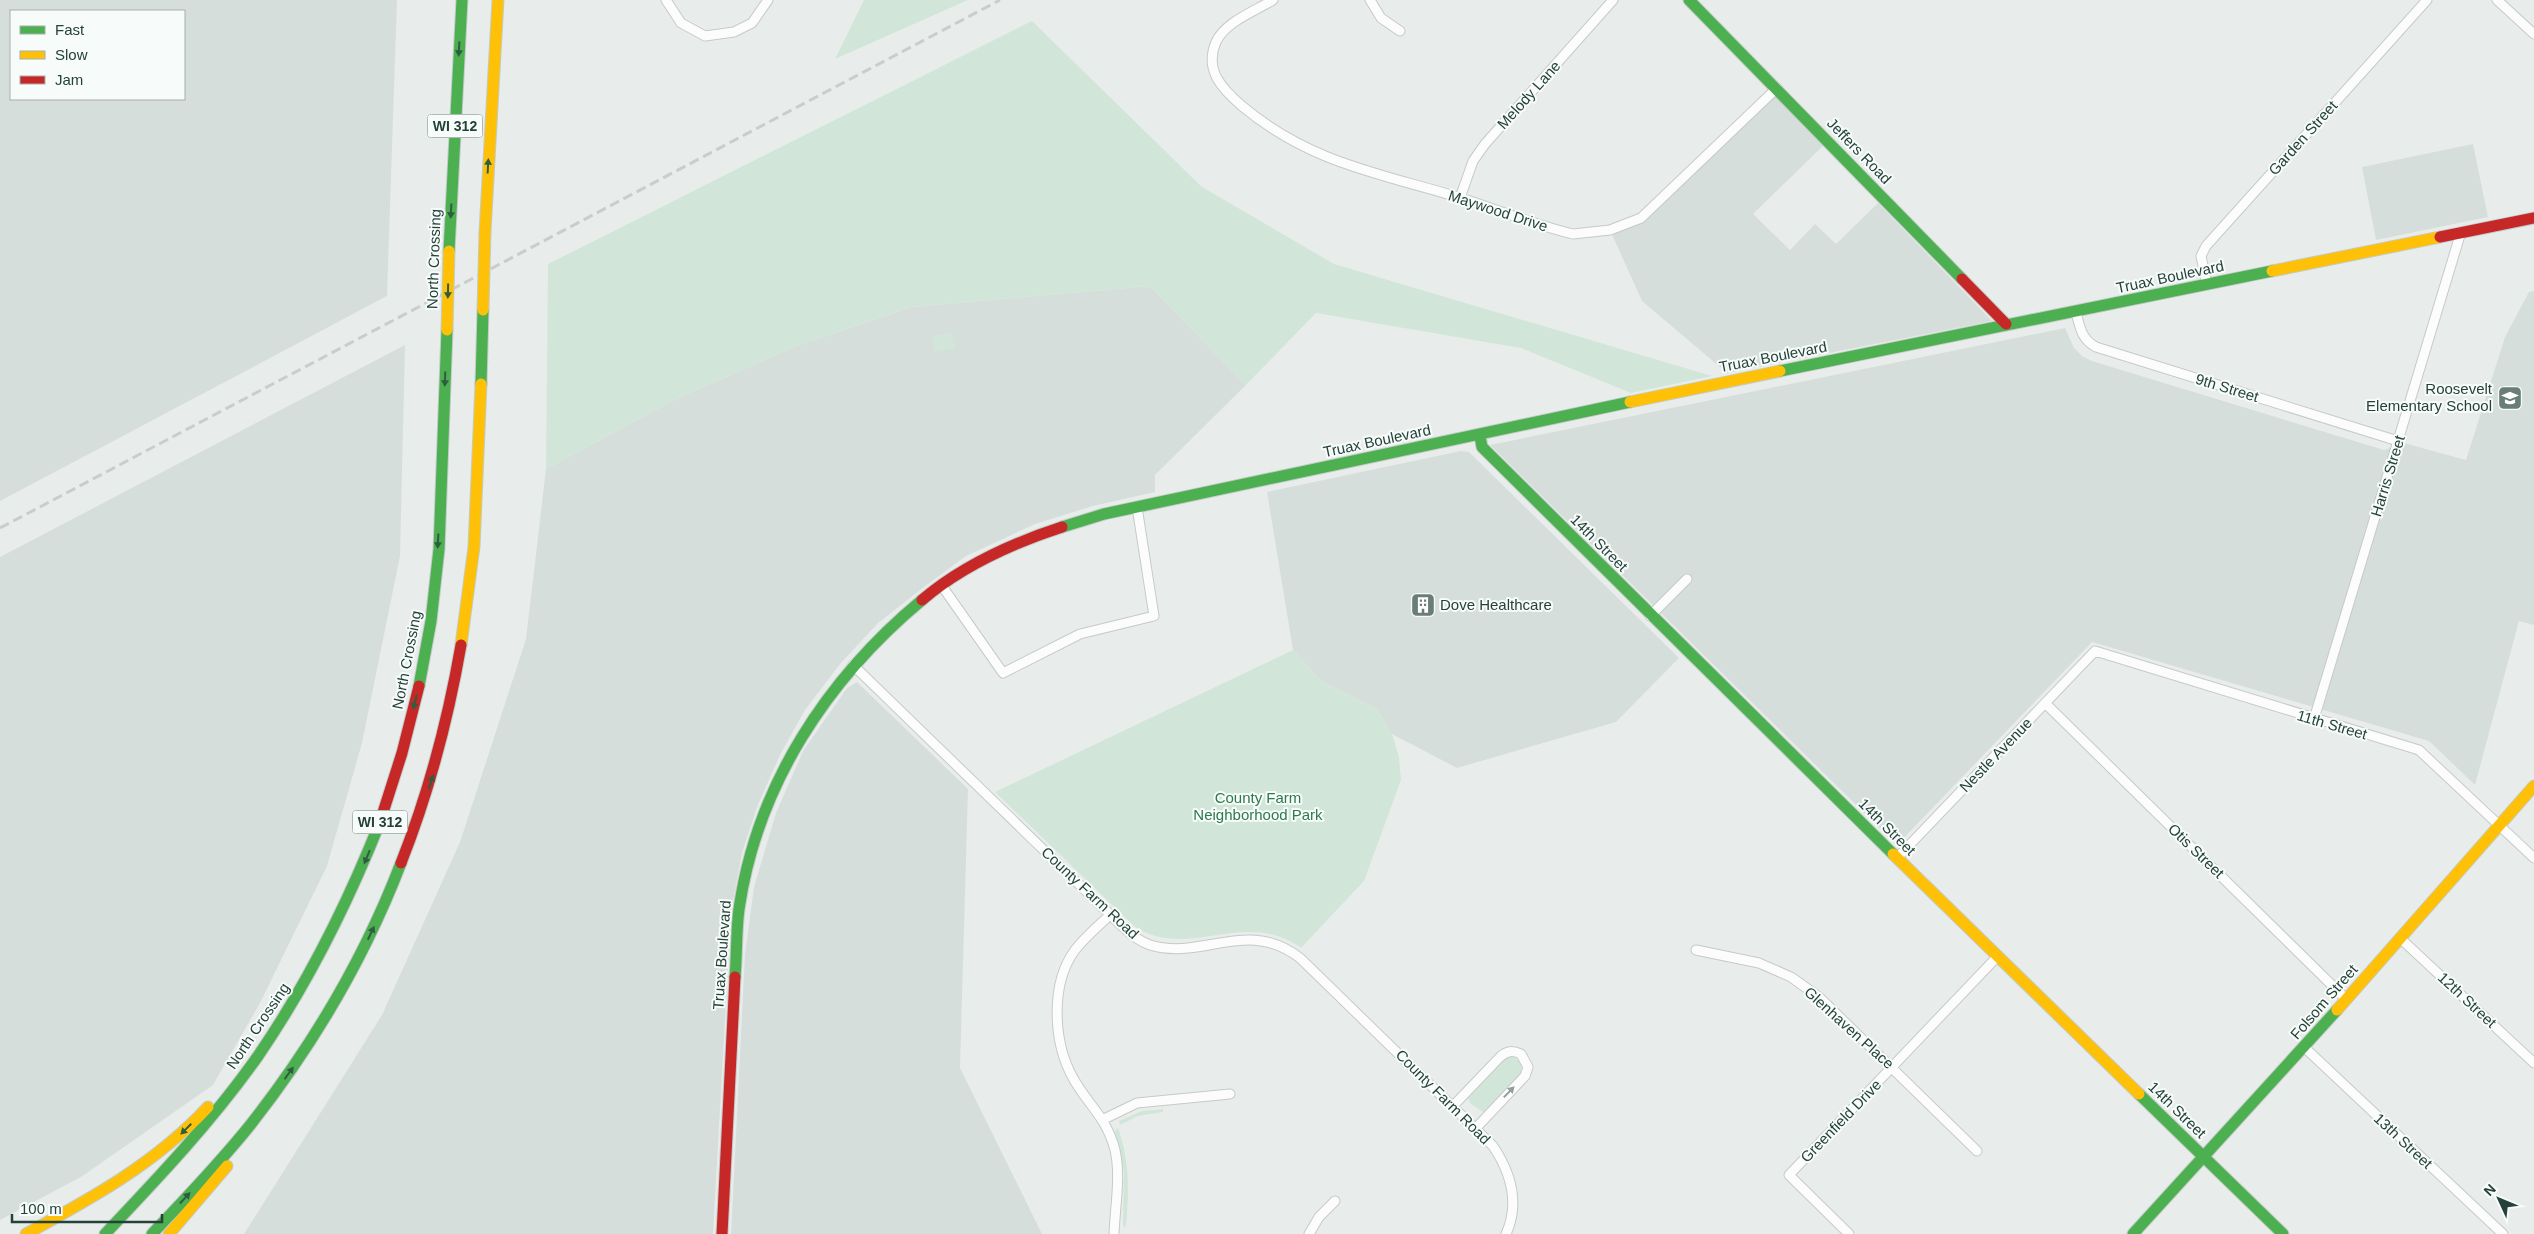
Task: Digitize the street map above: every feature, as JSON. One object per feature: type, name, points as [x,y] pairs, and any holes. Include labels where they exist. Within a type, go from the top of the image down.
[{"type":"main road","name":"North Crossing","points":[[105,1234],[216,1111],[257,1057],[295,1002],[328,941],[358,879],[383,816],[403,752],[419,687],[431,619],[438,549],[449,251],[462,0]]},
{"type":"main road","name":"WI 312","points":[[251,1125],[329,1013],[362,953],[392,891],[416,828],[437,762],[453,698],[472,564],[485,232],[498,0]]},
{"type":"main road","name":"Jeffers Road","points":[[1688,0],[1777,88],[2006,324]]},
{"type":"main road","name":"Truax Boulevard","points":[[722,1234],[738,918],[747,869],[765,808],[799,739],[825,700],[853,665],[897,620],[942,586],[1000,552],[1041,533],[1104,514],[2006,324],[2076,312],[2534,218]]},
{"type":"main road","name":"14th Street","points":[[1480,436],[1482,447],[1650,616],[1897,858],[1996,958],[2283,1234]]},
{"type":"main road","name":"Folsom Street","points":[[2133,1234],[2304,1047],[2534,786]]},
{"type":"main road","points":[[26,1234],[103,1192],[144,1166],[180,1136],[204,1112],[231,1079],[257,1057]]},
{"type":"main road","points":[[152,1234],[251,1125]]},
{"type":"main road","points":[[169,1234],[232,1161],[251,1125]]},
{"type":"street","points":[[666,0],[682,23],[705,36],[734,32],[752,23],[768,0]]},
{"type":"street","name":"Maywood Drive","points":[[1273,0],[1231,25],[1222,33],[1216,41],[1212,60],[1215,78],[1234,99],[1258,119],[1298,144],[1345,165],[1460,198],[1554,230],[1573,234],[1610,230],[1627,225],[1655,206],[1777,88]]},
{"type":"street","points":[[1370,0],[1381,18],[1400,31]]},
{"type":"street","name":"Melody Lane","points":[[1460,198],[1473,161],[1485,144],[1613,0]]},
{"type":"street","name":"Garden Street","points":[[2207,285],[2201,256],[2206,246],[2426,0]]},
{"type":"street","points":[[2497,0],[2534,34]]},
{"type":"street","name":"Harris Street","points":[[2314,720],[2461,232]]},
{"type":"street","name":"9th Street","points":[[2076,312],[2082,334],[2088,342],[2096,347],[2398,441]]},
{"type":"street","points":[[942,586],[1003,673],[1080,634],[1154,616],[1137,507]]},
{"type":"street","points":[[1650,616],[1687,578]]},
{"type":"street","name":"11th Street","points":[[2094,651],[2314,720],[2419,750],[2534,858]]},
{"type":"street","name":"Nestle Avenue","points":[[1897,858],[2094,651]]},
{"type":"street","name":"County Farm Road","points":[[853,665],[1110,915],[1142,942],[1159,947],[1185,947],[1250,940],[1272,942],[1284,946],[1300,958],[1493,1146],[1504,1164],[1512,1188],[1513,1219],[1506,1234]]},
{"type":"street","name":"Otis Street","points":[[2045,704],[2346,999]]},
{"type":"street","points":[[1110,915],[1075,949],[1063,971],[1059,987],[1058,1018],[1062,1050],[1068,1068],[1074,1080],[1104,1120],[1114,1150],[1117,1167],[1114,1234]]},
{"type":"street","name":"12th Street","points":[[2400,938],[2534,1062]]},
{"type":"street","name":"Glenhaven Place","points":[[1696,950],[1759,963],[1791,977],[1819,997],[1977,1151]]},
{"type":"street","name":"Greenfield Drive","points":[[1850,1234],[1789,1175],[1996,958]]},
{"type":"street","name":"13th Street","points":[[2304,1047],[2503,1234]]},
{"type":"street","points":[[1453,1106],[1506,1052],[1514,1051],[1522,1054],[1528,1067],[1525,1076],[1476,1128]]},
{"type":"street","points":[[1104,1120],[1137,1103],[1230,1094]]},
{"type":"street","points":[[1309,1234],[1319,1217],[1335,1201]]},
{"type":"shaded area","points":[[0,0],[397,0],[387,296],[0,501]]},
{"type":"shaded area","points":[[1777,88],[1828,141],[1753,214],[1790,250],[1815,224],[1836,244],[1878,203],[1992,321],[1727,373],[1642,301],[1610,230],[1627,225]]},
{"type":"shaded area","points":[[2473,144],[2488,217],[2376,240],[2362,167]]},
{"type":"shaded area","points":[[1150,286],[1246,385],[1155,475],[1155,492],[1093,506],[1035,524],[966,556],[878,623],[840,664],[805,710],[781,753],[757,807],[742,853],[731,912],[713,1234],[244,1234],[382,1015],[460,842],[526,639],[546,469],[676,399],[794,347],[911,307]]},
{"type":"shaded area","points":[[2534,291],[2534,625],[2519,621],[2475,785],[2429,741],[2092,642],[1897,845],[1490,445],[2065,328],[2074,348],[2082,356],[2092,361],[2384,450],[2404,443],[2466,460],[2505,337],[2529,292]]},
{"type":"shaded area","points":[[405,345],[400,556],[362,743],[327,866],[260,1003],[213,1085],[81,1177],[0,1220],[0,557]]},
{"type":"shaded area","points":[[1461,451],[1469,452],[1679,658],[1616,722],[1457,768],[1392,734],[1377,709],[1321,681],[1293,650],[1267,492]]},
{"type":"shaded area","points":[[857,682],[968,789],[960,1068],[1042,1234],[731,1234],[745,954],[754,887],[776,813],[803,751],[847,688]]},
{"type":"green space","points":[[864,0],[968,0],[835,59]]},
{"type":"green space","points":[[1032,21],[1202,187],[1334,264],[1712,376],[1631,393],[1521,348],[1316,313],[1246,385],[1150,286],[911,307],[794,347],[676,399],[546,469],[548,264]]},
{"type":"green space","points":[[952,333],[955,349],[935,352],[932,336]]},
{"type":"green space","name":"County Farm Neighborhood Park","points":[[1293,650],[1321,681],[1377,709],[1392,734],[1399,757],[1401,780],[1364,881],[1301,948],[1280,937],[1259,932],[1175,939],[1154,936],[1134,926],[995,792]]},
{"type":"green space","points":[[1512,1056],[1522,1063],[1521,1073],[1484,1113],[1470,1103],[1468,1098],[1505,1059]]},
{"type":"green space","points":[[1163,1109],[1163,1112],[1138,1116],[1120,1125],[1119,1121],[1142,1111]]},
{"type":"green space","points":[[1118,1128],[1125,1153],[1128,1177],[1126,1226],[1123,1227],[1124,1171],[1115,1131]]},
{"type":"railway","points":[[0,528],[1000,0]]},
{"type":"traffic: fast","points":[[449,251],[462,0]]},
{"type":"traffic: fast","points":[[1689,0],[1962,279]]},
{"type":"traffic: fast","points":[[1780,371],[2272,271]]},
{"type":"traffic: fast","points":[[481,384],[483,310]]},
{"type":"traffic: fast","points":[[419,686],[431,621],[439,549],[447,330]]},
{"type":"traffic: fast","points":[[1062,527],[1104,514],[1630,402]]},
{"type":"traffic: fast","points":[[1480,436],[1482,447],[1893,854]]},
{"type":"traffic: fast","points":[[735,977],[737,926],[748,863],[762,820],[780,778],[802,738],[827,700],[856,664],[922,600]]},
{"type":"traffic: fast","points":[[105,1234],[165,1170],[223,1103],[258,1056],[310,972],[340,913],[380,822]]},
{"type":"traffic: fast","points":[[152,1234],[203,1180],[251,1124],[296,1063],[354,966],[387,898],[401,863]]},
{"type":"traffic: fast","points":[[2133,1234],[2337,1010]]},
{"type":"traffic: fast","points":[[2139,1094],[2283,1234]]},
{"type":"traffic: slow","points":[[485,232],[498,0]]},
{"type":"traffic: slow","points":[[483,310],[485,232]]},
{"type":"traffic: slow","points":[[2272,271],[2440,237]]},
{"type":"traffic: slow","points":[[447,330],[449,251]]},
{"type":"traffic: slow","points":[[1630,402],[1780,371]]},
{"type":"traffic: slow","points":[[461,645],[474,547],[481,384]]},
{"type":"traffic: slow","points":[[2337,1010],[2534,786]]},
{"type":"traffic: slow","points":[[1893,854],[2139,1094]]},
{"type":"traffic: slow","points":[[26,1234],[99,1193],[145,1162],[188,1127],[208,1107]]},
{"type":"traffic: slow","points":[[169,1234],[227,1166]]},
{"type":"traffic: jam","points":[[2440,237],[2534,218]]},
{"type":"traffic: jam","points":[[1962,279],[2006,324]]},
{"type":"traffic: jam","points":[[922,600],[971,566],[1025,540],[1062,527]]},
{"type":"traffic: jam","points":[[401,863],[437,756],[461,645]]},
{"type":"traffic: jam","points":[[380,822],[402,753],[419,686]]},
{"type":"traffic: jam","points":[[722,1234],[735,977]]},
{"type":"place","name":"Roosevelt Elementary School","points":[[2510,398]]},
{"type":"place","name":"Dove Healthcare","points":[[1423,605]]}]
